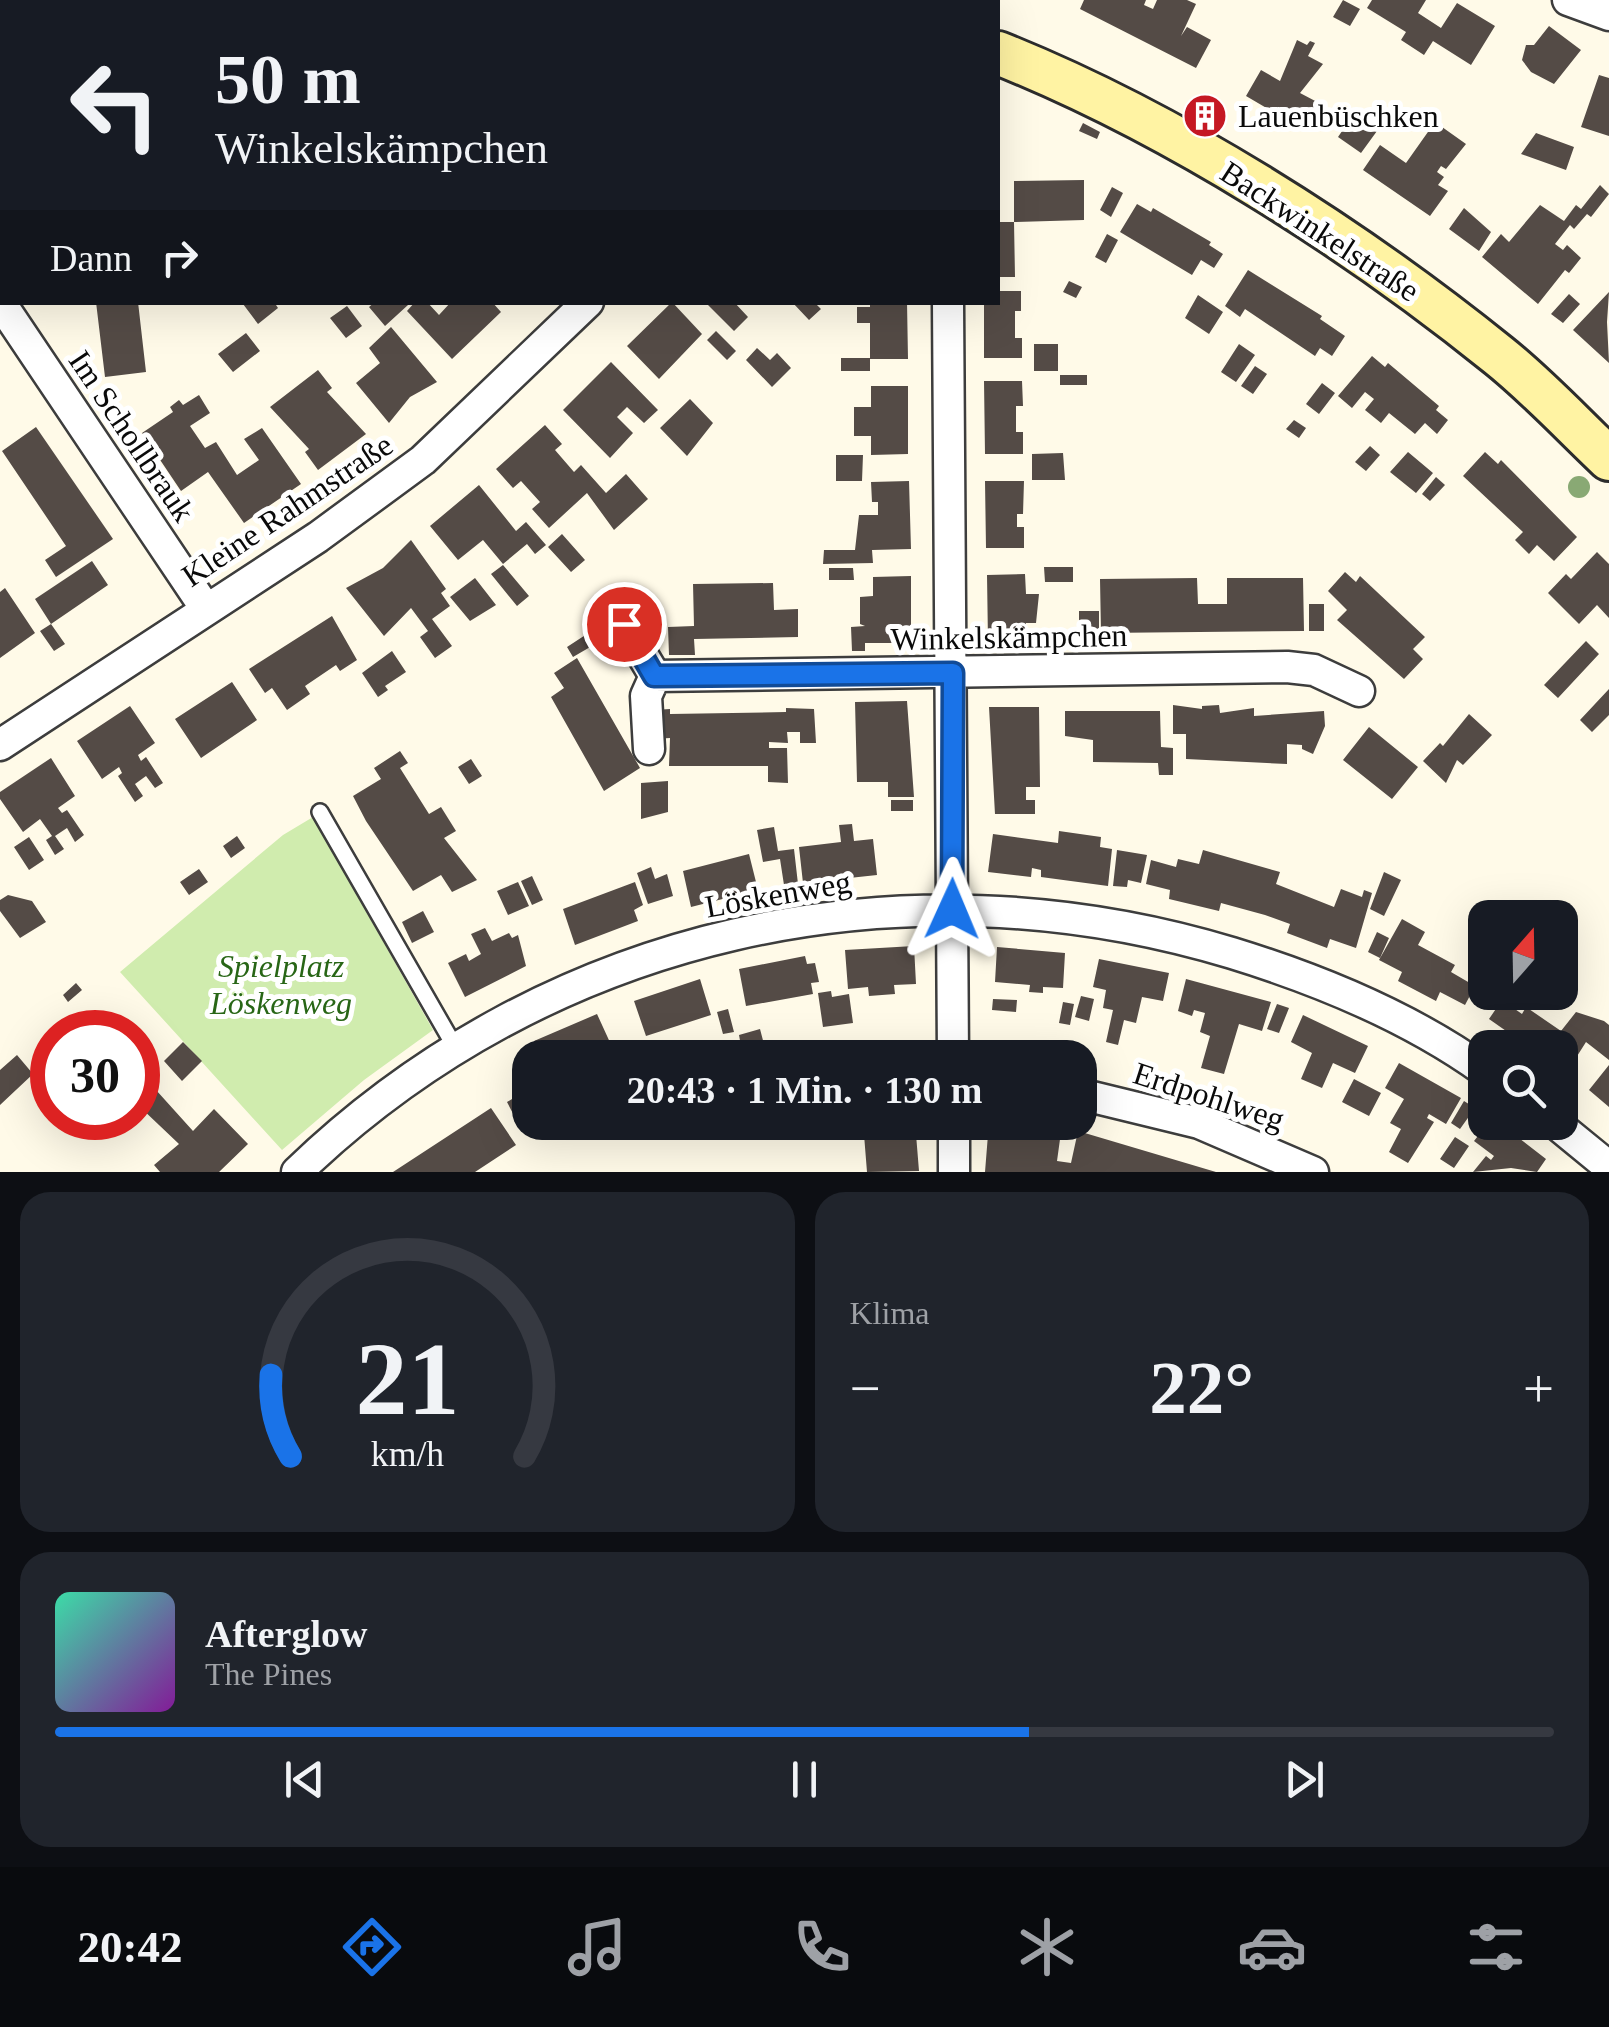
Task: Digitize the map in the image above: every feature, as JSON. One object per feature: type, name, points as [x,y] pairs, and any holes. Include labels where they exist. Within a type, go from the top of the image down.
[{"type":"main road","name":"Backwinkelstraße","points":[[1000,54],[1115,105],[1189,147],[1404,284],[1500,357],[1609,459]]},
{"type":"street","points":[[1568,0],[1609,14]]},
{"type":"street","name":"Im Schollbrauk","points":[[2,305],[206,609]]},
{"type":"street","name":"Kleine Rahmstraße","points":[[0,745],[318,537],[423,460],[585,305]]},
{"type":"street","points":[[948,305],[953,1040]]},
{"type":"street","points":[[624,624],[654,676],[646,696],[649,749]]},
{"type":"street","name":"Winkelskämpchen","points":[[654,676],[1287,667],[1314,670],[1358,691]]},
{"type":"street","name":"Löskenweg","points":[[297,1172],[455,1047],[564,988],[689,945],[840,916],[952,909],[1123,926],[1277,967],[1406,1023],[1468,1061]]},
{"type":"street","name":"Erdpohlweg","points":[[1097,1098],[1199,1123],[1313,1172]]},
{"type":"street","points":[[954,1140],[954,1172]]},
{"type":"street","points":[[1576,1140],[1609,1167]]},
{"type":"lane","points":[[320,812],[455,1047]]},
{"type":"green space","name":"Spielplatz Löskenweg","points":[[313,817],[433,1030],[364,1080],[282,1150],[160,1016],[160,1010],[155,1010],[120,972],[283,835]]},
{"type":"building","points":[[1084,0],[1146,0],[1144,5],[1153,9],[1157,0],[1187,0],[1196,4],[1181,36],[1187,27],[1211,40],[1196,68],[1080,9]]},
{"type":"building","points":[[1343,0],[1360,9],[1350,26],[1333,17]]},
{"type":"building","points":[[1372,0],[1426,0],[1418,13],[1441,28],[1457,3],[1495,26],[1471,65],[1433,41],[1424,55],[1401,40],[1406,32],[1367,8]]},
{"type":"building","points":[[1549,26],[1581,50],[1554,84],[1531,72],[1522,60],[1526,45],[1534,45]]},
{"type":"building","points":[[1297,40],[1307,45],[1310,41],[1315,43],[1308,56],[1323,64],[1300,93],[1319,103],[1304,130],[1246,96],[1261,70],[1280,81]]},
{"type":"building","points":[[1599,75],[1609,78],[1609,136],[1581,127]]},
{"type":"building","name":"Lauenbüschken","points":[[1198,108],[1216,117],[1212,124],[1194,115]]},
{"type":"building","points":[[1353,115],[1377,131],[1361,153],[1338,137]]},
{"type":"building","points":[[1435,122],[1466,144],[1446,169],[1441,166],[1437,172],[1444,177],[1438,185],[1448,191],[1430,216],[1363,170],[1380,145],[1406,163]]},
{"type":"building","points":[[1083,123],[1100,132],[1097,139],[1079,131]]},
{"type":"building","points":[[1536,133],[1574,147],[1566,170],[1521,154]]},
{"type":"building","points":[[1084,180],[1084,220],[1014,222],[1014,181]]},
{"type":"building","points":[[1600,185],[1609,194],[1591,217],[1587,214],[1574,229],[1570,225],[1555,244],[1563,250],[1567,245],[1581,258],[1569,273],[1565,270],[1538,304],[1482,257],[1501,234],[1509,242],[1540,205],[1564,221],[1576,205],[1581,209]]},
{"type":"building","points":[[1112,187],[1123,193],[1111,217],[1100,210]]},
{"type":"building","points":[[1137,204],[1151,212],[1153,208],[1211,242],[1209,245],[1223,254],[1214,268],[1201,260],[1192,275],[1120,232]]},
{"type":"building","points":[[1464,208],[1491,232],[1479,251],[1449,229]]},
{"type":"building","points":[[1000,222],[1014,222],[1015,277],[1000,277]]},
{"type":"building","points":[[1107,234],[1118,240],[1106,263],[1095,257]]},
{"type":"building","points":[[1248,270],[1322,316],[1320,319],[1345,336],[1332,356],[1320,348],[1315,356],[1245,309],[1240,317],[1225,306]]},
{"type":"building","points":[[1069,281],[1082,287],[1076,298],[1063,292]]},
{"type":"building","points":[[1000,291],[1021,291],[1021,311],[1015,311],[1015,338],[1022,338],[1022,358],[984,358],[984,305],[1000,305]]},
{"type":"building","points":[[1609,292],[1607,322],[1609,363],[1573,330]]},
{"type":"building","points":[[1569,294],[1580,304],[1563,323],[1551,314]]},
{"type":"building","points":[[1198,295],[1223,312],[1209,334],[1185,318]]},
{"type":"building","points":[[96,305],[138,305],[146,372],[105,377]]},
{"type":"building","points":[[244,305],[276,305],[278,308],[258,324]]},
{"type":"building","points":[[371,305],[408,305],[385,326],[369,307]]},
{"type":"building","points":[[412,305],[430,305],[439,315],[448,305],[495,305],[501,312],[452,359],[407,311]]},
{"type":"building","points":[[669,305],[675,305],[702,334],[659,379],[627,346]]},
{"type":"building","points":[[708,305],[737,305],[748,317],[734,331]]},
{"type":"building","points":[[795,305],[817,305],[821,309],[809,320]]},
{"type":"building","points":[[907,305],[908,359],[870,359],[870,323],[857,323],[857,307]]},
{"type":"building","points":[[347,306],[362,326],[346,338],[330,318]]},
{"type":"building","points":[[391,327],[437,382],[410,397],[389,423],[356,383],[380,363],[369,348]]},
{"type":"building","points":[[716,331],[736,351],[727,360],[707,340]]},
{"type":"building","points":[[246,333],[260,351],[233,372],[218,354]]},
{"type":"building","points":[[1034,344],[1058,344],[1058,371],[1034,371]]},
{"type":"building","points":[[1239,344],[1255,355],[1236,382],[1221,372]]},
{"type":"building","points":[[757,348],[770,360],[777,353],[791,368],[772,387],[746,360]]},
{"type":"building","points":[[1372,356],[1385,367],[1388,363],[1439,406],[1436,410],[1448,420],[1437,434],[1425,423],[1415,434],[1389,413],[1381,423],[1365,410],[1374,399],[1365,392],[1352,408],[1338,396]]},
{"type":"building","points":[[841,358],[870,358],[870,371],[841,371]]},
{"type":"building","points":[[611,362],[658,410],[644,423],[627,407],[617,417],[633,433],[610,458],[563,410]]},
{"type":"building","points":[[1255,366],[1267,374],[1253,394],[1241,386]]},
{"type":"building","points":[[318,370],[332,388],[327,392],[366,434],[318,470],[305,452],[309,449],[270,407]]},
{"type":"building","points":[[1060,375],[1087,375],[1087,385],[1060,385]]},
{"type":"building","points":[[984,381],[1022,381],[1023,406],[1016,406],[1016,432],[1023,432],[1023,454],[985,454]]},
{"type":"building","points":[[1322,383],[1335,393],[1319,414],[1306,404]]},
{"type":"building","points":[[871,386],[908,386],[908,454],[871,455],[871,436],[854,436],[854,407],[871,407]]},
{"type":"building","points":[[199,395],[210,413],[190,426],[205,448],[216,442],[237,475],[259,460],[244,439],[262,428],[301,484],[244,523],[208,472],[181,491],[142,433],[173,412],[170,407],[179,400],[183,405]]},
{"type":"building","points":[[690,399],[713,423],[687,456],[660,428]]},
{"type":"building","points":[[1294,420],[1306,428],[1299,438],[1286,429]]},
{"type":"building","points":[[545,425],[562,444],[555,450],[574,472],[581,465],[606,493],[626,474],[648,499],[614,530],[587,493],[549,528],[532,509],[540,502],[521,481],[513,488],[496,469]]},
{"type":"building","points":[[36,427],[113,539],[56,577],[45,560],[66,546],[2,451]]},
{"type":"building","points":[[1370,446],[1380,455],[1366,471],[1355,462]]},
{"type":"building","points":[[1408,452],[1433,473],[1416,493],[1390,472]]},
{"type":"building","points":[[1485,452],[1498,464],[1501,460],[1577,537],[1554,561],[1537,545],[1529,554],[1515,540],[1523,532],[1463,476]]},
{"type":"building","points":[[1063,453],[1065,480],[1032,480],[1032,454]]},
{"type":"building","points":[[836,455],[863,455],[862,481],[836,481]]},
{"type":"building","points":[[1436,477],[1445,485],[1430,501],[1422,494]]},
{"type":"building","points":[[909,481],[911,549],[872,550],[873,563],[823,564],[824,550],[855,550],[859,515],[878,515],[878,502],[872,502],[871,482]]},
{"type":"building","points":[[985,481],[1024,481],[1023,514],[1017,514],[1017,527],[1024,527],[1024,548],[986,548]]},
{"type":"building","points":[[479,485],[516,531],[526,522],[546,545],[535,554],[527,544],[503,564],[483,540],[458,560],[430,526]]},
{"type":"building","points":[[562,534],[585,560],[571,572],[548,547]]},
{"type":"building","points":[[411,540],[446,589],[441,593],[450,606],[432,619],[452,646],[435,658],[420,637],[428,631],[411,608],[384,636],[346,588],[383,568]]},
{"type":"building","points":[[1597,552],[1609,564],[1609,618],[1597,605],[1579,624],[1548,593],[1566,574],[1571,579]]},
{"type":"building","points":[[92,561],[108,585],[51,624],[35,599]]},
{"type":"building","points":[[503,565],[529,596],[517,606],[491,574]]},
{"type":"building","points":[[1044,567],[1073,567],[1073,582],[1045,582]]},
{"type":"building","points":[[829,568],[853,568],[854,580],[829,580]]},
{"type":"building","points":[[1345,572],[1356,582],[1360,576],[1425,637],[1413,649],[1423,659],[1404,679],[1337,620],[1347,610],[1328,591]]},
{"type":"building","points":[[1025,574],[1026,594],[1039,594],[1036,623],[1026,623],[1026,643],[1015,642],[1015,650],[1002,650],[1002,642],[988,642],[987,575]]},
{"type":"building","points":[[911,576],[911,643],[865,643],[865,651],[852,651],[851,627],[865,626],[860,624],[860,597],[873,596],[873,577]]},
{"type":"building","points":[[475,578],[496,605],[470,621],[450,597]]},
{"type":"building","points":[[1197,578],[1198,604],[1227,604],[1227,578],[1303,578],[1304,631],[1101,633],[1100,579]]},
{"type":"building","points":[[773,583],[774,610],[798,609],[798,637],[694,639],[695,655],[669,655],[668,627],[694,626],[693,584]]},
{"type":"building","points":[[5,588],[35,633],[0,658],[0,592]]},
{"type":"building","points":[[1309,604],[1324,604],[1324,631],[1309,631]]},
{"type":"building","points":[[1079,611],[1099,611],[1099,650],[1079,650]]},
{"type":"building","points":[[332,616],[357,660],[340,671],[336,665],[305,686],[310,694],[287,710],[272,688],[265,693],[249,669]]},
{"type":"building","points":[[51,624],[65,644],[54,651],[40,631]]},
{"type":"building","points":[[590,632],[597,643],[573,657],[567,647]]},
{"type":"building","points":[[1049,639],[1063,640],[1063,655],[1049,655]]},
{"type":"building","points":[[1586,641],[1599,654],[1558,698],[1544,685]]},
{"type":"building","points":[[392,651],[406,672],[385,686],[388,690],[378,697],[362,673]]},
{"type":"building","points":[[577,658],[640,768],[604,791],[551,697],[564,688],[554,673]]},
{"type":"building","points":[[232,682],[257,720],[201,758],[175,719]]},
{"type":"building","points":[[1609,689],[1609,715],[1592,732],[1580,720]]},
{"type":"building","points":[[907,701],[914,797],[888,797],[888,782],[857,782],[855,702]]},
{"type":"building","points":[[1173,705],[1202,709],[1219,705],[1220,713],[1254,708],[1254,716],[1324,711],[1325,726],[1313,754],[1302,749],[1302,745],[1287,744],[1287,764],[1186,759],[1186,734],[1173,734]]},
{"type":"building","points":[[130,706],[155,743],[138,755],[141,761],[146,757],[163,783],[155,788],[146,776],[135,784],[143,796],[135,802],[118,776],[122,773],[119,767],[102,779],[77,741]]},
{"type":"building","points":[[989,707],[1039,707],[1040,787],[1026,787],[1026,800],[1035,800],[1035,814],[995,814]]},
{"type":"building","points":[[786,708],[814,709],[816,743],[800,743],[800,732],[787,732],[788,743],[769,742],[769,748],[787,748],[788,783],[768,782],[768,766],[669,766],[670,738],[654,739],[654,710],[670,709],[670,714],[786,712]]},
{"type":"building","points":[[1065,711],[1160,711],[1161,747],[1173,748],[1173,775],[1159,775],[1158,763],[1093,762],[1093,740],[1065,736]]},
{"type":"building","points":[[1469,714],[1492,735],[1463,765],[1457,760],[1446,783],[1423,761],[1440,743],[1443,746]]},
{"type":"building","points":[[1369,727],[1418,767],[1392,799],[1343,760]]},
{"type":"building","points":[[400,751],[408,763],[400,768],[429,814],[441,807],[456,831],[444,838],[477,880],[452,892],[441,875],[413,891],[353,796],[381,779],[374,768]]},
{"type":"building","points":[[51,758],[75,796],[58,808],[62,813],[67,810],[84,835],[75,842],[67,828],[55,836],[64,849],[55,855],[46,840],[52,836],[40,819],[23,832],[0,799],[0,792]]},
{"type":"building","points":[[471,759],[482,776],[469,784],[458,767]]},
{"type":"building","points":[[668,781],[668,812],[641,819],[641,783]]},
{"type":"building","points":[[891,800],[913,800],[913,811],[891,811]]},
{"type":"building","points":[[852,824],[854,841],[873,839],[877,875],[803,883],[799,847],[841,842],[839,825]]},
{"type":"building","points":[[774,827],[778,851],[794,849],[798,884],[784,885],[780,859],[763,862],[757,830]]},
{"type":"building","points":[[1059,831],[1101,837],[1100,847],[1112,849],[1108,886],[1041,877],[1041,870],[1032,868],[1031,877],[988,872],[993,834],[1058,843]]},
{"type":"building","points":[[237,836],[245,848],[231,858],[223,846]]},
{"type":"building","points":[[29,837],[44,860],[29,870],[14,847]]},
{"type":"building","points":[[1117,850],[1147,855],[1141,883],[1128,880],[1127,887],[1113,886]]},
{"type":"building","points":[[1203,850],[1280,872],[1276,884],[1334,907],[1341,889],[1362,897],[1364,890],[1372,893],[1356,948],[1330,939],[1327,948],[1287,933],[1290,924],[1265,915],[1221,903],[1219,911],[1169,899],[1170,890],[1146,884],[1151,860],[1176,867],[1178,859],[1199,864]]},
{"type":"building","points":[[749,854],[758,890],[691,907],[683,871]]},
{"type":"building","points":[[651,867],[655,879],[667,874],[673,896],[648,904],[637,873]]},
{"type":"building","points":[[199,869],[208,882],[189,895],[180,882]]},
{"type":"building","points":[[1384,872],[1401,880],[1384,916],[1370,909]]},
{"type":"building","points":[[532,876],[543,900],[532,905],[521,881]]},
{"type":"building","points":[[518,882],[529,906],[508,915],[497,891]]},
{"type":"building","points":[[635,882],[643,905],[634,910],[638,921],[575,945],[563,909]]},
{"type":"building","points":[[8,895],[32,901],[46,922],[20,938],[0,911],[0,900]]},
{"type":"building","points":[[423,911],[434,932],[412,943],[402,922]]},
{"type":"building","points":[[1402,919],[1425,932],[1418,945],[1455,965],[1451,972],[1468,982],[1468,999],[1465,1005],[1440,992],[1436,1001],[1398,981],[1402,972],[1379,960]]},
{"type":"building","points":[[485,928],[492,941],[509,933],[512,938],[518,935],[526,966],[465,997],[448,963],[466,954],[469,961],[481,954],[471,934]]},
{"type":"building","points":[[1377,932],[1389,938],[1380,958],[1368,952]]},
{"type":"building","points":[[914,946],[916,984],[894,985],[895,994],[869,996],[868,987],[848,989],[845,950]]},
{"type":"building","points":[[997,947],[1065,953],[1063,988],[1043,987],[1043,993],[1029,992],[1030,985],[995,982]]},
{"type":"building","points":[[805,956],[807,964],[815,963],[819,982],[811,983],[813,994],[746,1006],[739,969]]},
{"type":"building","points":[[1099,959],[1169,973],[1163,1001],[1142,997],[1136,1023],[1124,1020],[1118,1045],[1106,1042],[1113,1010],[1103,1008],[1106,990],[1093,987]]},
{"type":"building","points":[[700,979],[711,1015],[646,1036],[634,1001]]},
{"type":"building","points":[[1186,979],[1271,1002],[1262,1031],[1239,1024],[1224,1074],[1201,1068],[1210,1036],[1200,1032],[1205,1013],[1194,1010],[1192,1016],[1178,1011]]},
{"type":"building","points":[[76,983],[82,990],[68,1002],[63,995]]},
{"type":"building","points":[[831,991],[832,997],[849,994],[853,1023],[823,1027],[818,993]]},
{"type":"building","points":[[1081,996],[1094,999],[1089,1021],[1075,1017]]},
{"type":"building","points":[[993,999],[1017,1000],[1016,1012],[992,1010]]},
{"type":"building","points":[[1063,1002],[1074,1004],[1070,1025],[1059,1023]]},
{"type":"building","points":[[1277,1004],[1289,1008],[1279,1033],[1267,1029]]},
{"type":"building","points":[[728,1009],[734,1032],[723,1034],[717,1012]]},
{"type":"building","points":[[1495,1010],[1516,1010],[1522,1014],[1530,1010],[1560,1030],[1505,1030],[1489,1019]]},
{"type":"building","points":[[1576,1012],[1609,1025],[1609,1060],[1586,1042],[1578,1055],[1578,1030],[1562,1030]]},
{"type":"building","points":[[597,1014],[609,1040],[536,1040]]},
{"type":"building","points":[[1303,1015],[1368,1046],[1355,1073],[1333,1063],[1322,1088],[1301,1079],[1312,1053],[1291,1042]]},
{"type":"building","points":[[760,1029],[763,1040],[740,1040],[739,1035]]},
{"type":"building","points":[[183,1042],[202,1061],[182,1081],[164,1061]]},
{"type":"building","points":[[17,1055],[30,1070],[30,1077],[0,1105],[0,1070]]},
{"type":"building","points":[[1399,1063],[1461,1098],[1446,1124],[1429,1114],[1427,1118],[1434,1122],[1408,1163],[1389,1152],[1401,1129],[1390,1123],[1404,1099],[1385,1088]]},
{"type":"building","points":[[1609,1065],[1609,1107],[1589,1090]]},
{"type":"building","points":[[1354,1079],[1381,1093],[1369,1116],[1342,1102]]},
{"type":"building","points":[[160,1094],[193,1131],[214,1109],[248,1144],[219,1172],[160,1172],[154,1165],[179,1144],[160,1126]]},
{"type":"building","points":[[1464,1101],[1468,1104],[1468,1118],[1460,1129],[1451,1123]]},
{"type":"building","points":[[491,1108],[516,1145],[475,1172],[393,1172]]},
{"type":"building","points":[[1097,1137],[1216,1172],[985,1172],[988,1140],[1060,1140],[1057,1161],[1071,1163],[1076,1140],[1097,1140]]},
{"type":"building","points":[[1455,1137],[1469,1146],[1454,1168],[1440,1159]]},
{"type":"building","points":[[864,1140],[916,1140],[919,1171],[867,1172]]},
{"type":"building","points":[[1521,1140],[1546,1159],[1537,1172],[1511,1168],[1473,1172],[1486,1156],[1491,1160],[1494,1156],[1474,1141]]},
{"type":"place","name":"Lauenbüschken","points":[[1205,116]]},
{"type":"route","points":[[624,624],[654,676],[953,673],[952,909]]}]
